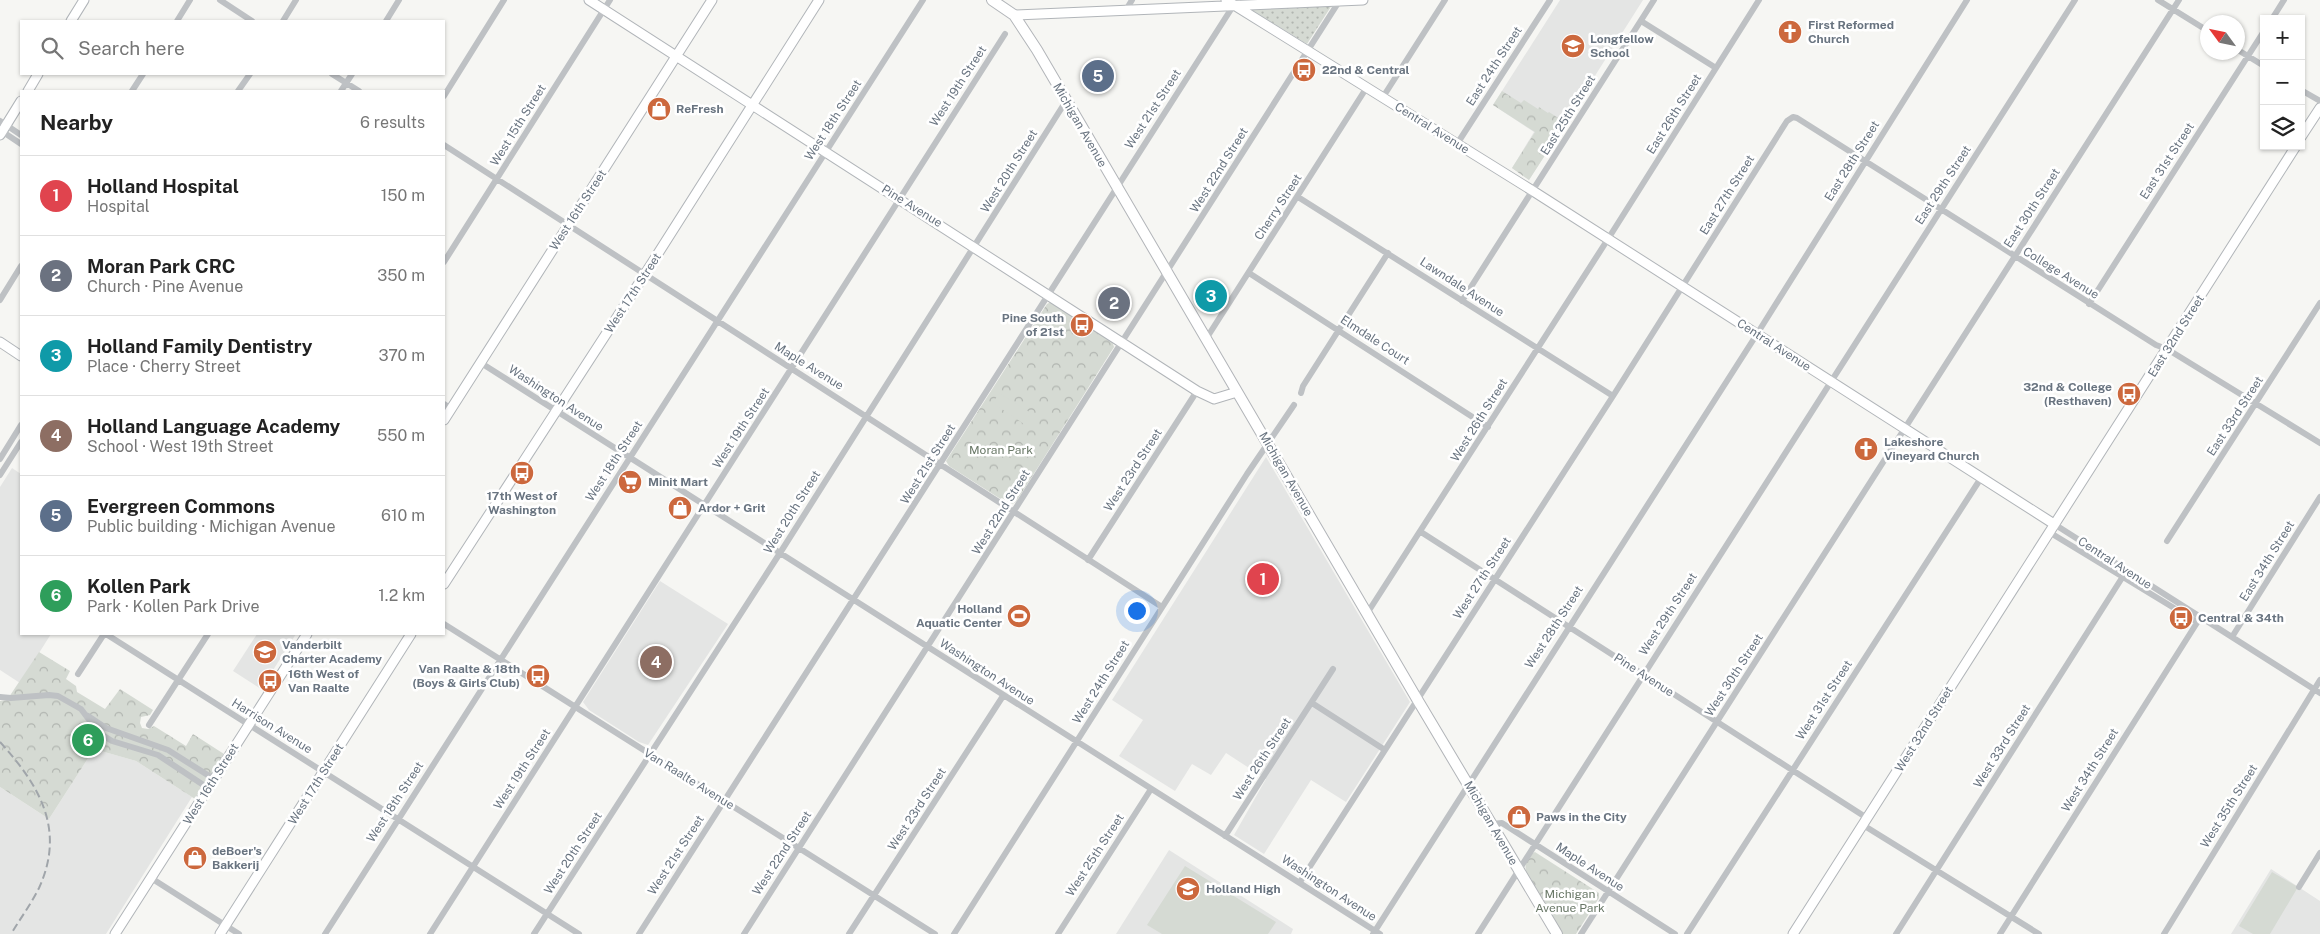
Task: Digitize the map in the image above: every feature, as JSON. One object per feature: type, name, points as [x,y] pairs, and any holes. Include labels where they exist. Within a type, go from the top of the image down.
[{"type":"main road","points":[[992,0],[1014,15]]},
{"type":"main road","name":"Michigan Avenue","points":[[1014,15],[1168,272],[1368,612],[1417,700],[1557,934]]},
{"type":"street","points":[[72,20],[84,0]]},
{"type":"street","points":[[178,20],[190,0]]},
{"type":"street","points":[[220,0],[250,20]]},
{"type":"street","points":[[284,20],[296,0]]},
{"type":"street","points":[[387,20],[399,0]]},
{"type":"street","points":[[445,94],[504,0]]},
{"type":"street","name":"Pine Avenue","points":[[589,0],[1196,391],[1214,399],[1237,392]]},
{"type":"street","name":"West 15th Street","points":[[445,260],[610,0]]},
{"type":"street","name":"West 16th Street","points":[[446,412],[481,363],[712,0]]},
{"type":"street","name":"West 17th Street","points":[[445,582],[645,274],[819,0]]},
{"type":"street","name":"West 18th Street","points":[[325,934],[923,0]]},
{"type":"street","points":[[1126,10],[1132,0]]},
{"type":"street","name":"Central Avenue","points":[[1226,0],[1236,3],[1307,50],[1905,429],[1981,478],[2122,577],[2232,638],[2317,691]]},
{"type":"street","points":[[1014,15],[1236,3],[1363,0]]},
{"type":"street","points":[[1382,97],[1445,0]]},
{"type":"street","name":"East 24th Street","points":[[1457,144],[1550,0]]},
{"type":"street","name":"East 25th Street","points":[[1533,192],[1654,0]]},
{"type":"street","name":"East 26th Street","points":[[1608,239],[1759,0]]},
{"type":"street","name":"East 28th Street","points":[[1757,334],[1864,161],[1967,0]]},
{"type":"street","name":"East 29th Street","points":[[1830,382],[2075,0]]},
{"type":"street","points":[[2158,0],[2200,26]]},
{"type":"street","name":"East 30th Street","points":[[1905,429],[2179,0]]},
{"type":"street","points":[[2275,15],[2284,0]]},
{"type":"street","name":"West 22nd Street","points":[[744,934],[1340,1]]},
{"type":"street","name":"West 21st Street","points":[[639,934],[855,600],[1116,186],[1236,3]]},
{"type":"street","points":[[1641,21],[1716,68]]},
{"type":"street","name":"West 19th Street","points":[[430,934],[793,369],[899,198],[1005,34]]},
{"type":"street","name":"East 31st Street","points":[[2090,304],[2260,37]]},
{"type":"street","points":[[2247,56],[2260,64]]},
{"type":"street","points":[[29,90],[37,75]]},
{"type":"street","points":[[133,90],[142,75]]},
{"type":"street","points":[[239,90],[249,75]]},
{"type":"street","points":[[334,75],[357,90]]},
{"type":"street","points":[[342,90],[351,75]]},
{"type":"street","name":"Cherry Street","points":[[1206,339],[1367,87]]},
{"type":"street","points":[[2305,92],[2320,101]]},
{"type":"street","name":"West 20th Street","points":[[534,934],[780,553],[1066,101]]},
{"type":"street","points":[[2,129],[20,102]]},
{"type":"street","points":[[2305,131],[2320,108]]},
{"type":"street","name":"College Avenue","points":[[1792,117],[1798,118],[2156,345],[2167,349],[2320,443]]},
{"type":"street","name":"East 27th Street","points":[[1682,287],[1787,121],[1792,117]]},
{"type":"street","points":[[2,129],[20,134]]},
{"type":"street","points":[[2,129],[20,143]]},
{"type":"street","name":"Maple Avenue","points":[[445,147],[1162,607]]},
{"type":"street","name":"East 32nd Street","points":[[2052,528],[2293,150]]},
{"type":"street","points":[[1462,301],[1533,192]]},
{"type":"street","name":"Lawndale Avenue","points":[[1298,197],[1613,396]]},
{"type":"street","name":"West 26th Street","points":[[1368,612],[1608,239]]},
{"type":"street","points":[[1301,393],[1303,386],[1388,253]]},
{"type":"street","points":[[0,300],[20,268]]},
{"type":"street","name":"Elmdale Court","points":[[1249,273],[1488,427]]},
{"type":"street","name":"West 27th Street","points":[[1300,882],[1682,287]]},
{"type":"street","name":"East 33rd Street","points":[[2167,541],[2320,304]]},
{"type":"street","name":"West 28th Street","points":[[1376,933],[1568,626],[1757,334]]},
{"type":"street","points":[[0,342],[20,355]]},
{"type":"street","name":"Washington Avenue","points":[[481,363],[1003,696],[1300,882],[1376,933]]},
{"type":"street","name":"West 29th Street","points":[[1478,934],[1830,382]]},
{"type":"street","name":"West 23rd Street","points":[[1088,560],[1196,391]]},
{"type":"street","name":"West 24th Street","points":[[954,934],[1267,443],[1294,405]]},
{"type":"street","points":[[0,459],[20,427]]},
{"type":"street","name":"West 30th Street","points":[[1581,934],[1905,429]]},
{"type":"street","points":[[0,475],[20,444]]},
{"type":"street","name":"West 31st Street","points":[[1688,934],[1981,478]]},
{"type":"street","name":"East 34th Street","points":[[2232,638],[2320,497]]},
{"type":"street","name":"Central Avenue","points":[[2052,528],[2127,570],[2199,620]]},
{"type":"street","name":"West 32nd Street","points":[[1793,934],[2052,528]]},
{"type":"street","name":"Pine Avenue","points":[[1421,532],[1792,770],[1937,870],[2039,934]]},
{"type":"street","name":"West 33rd Street","points":[[1896,934],[2127,570]]},
{"type":"street","name":"West 34th Street","points":[[2000,934],[2199,620]]},
{"type":"street","name":"Van Raalte Avenue","points":[[445,625],[935,934]]},
{"type":"street","points":[[78,674],[104,635]]},
{"type":"street","name":"Harrison Avenue","points":[[107,635],[579,934]]},
{"type":"street","points":[[149,725],[207,635]]},
{"type":"street","name":"West 16th Street","points":[[115,934],[306,635]]},
{"type":"street","name":"West 17th Street","points":[[220,934],[410,635]]},
{"type":"street","name":"West 26th Street","points":[[1225,836],[1333,669]]},
{"type":"street","name":"West 35th Street","points":[[2164,934],[2317,691],[2320,680]]},
{"type":"street","points":[[0,697],[58,696],[71,702],[87,716],[106,728],[162,747],[214,779]]},
{"type":"street","name":"West 23rd Street","points":[[849,934],[1003,696]]},
{"type":"street","points":[[1312,702],[1385,750]]},
{"type":"street","points":[[87,716],[100,733],[121,744],[158,755],[208,788]]},
{"type":"street","name":"West 25th Street","points":[[1058,934],[1150,789]]},
{"type":"street","name":"Maple Avenue","points":[[1492,824],[1502,823],[1675,934]]},
{"type":"street","points":[[2299,887],[2320,853]]},
{"type":"street","points":[[151,878],[239,934]]},
{"type":"shaded area","name":"Longfellow School","points":[[1560,0],[1643,0],[1529,180],[1512,168],[1534,132],[1493,105]]},
{"type":"shaded area","points":[[1266,457],[1410,702],[1346,802],[1311,780],[1264,854],[1234,835],[1266,779],[1226,753],[1211,775],[1192,764],[1175,791],[1119,756],[1143,720],[1112,700]]},
{"type":"shaded area","points":[[12,468],[20,473],[20,635],[50,635],[20,683],[0,670],[0,487]]},
{"type":"shaded area","points":[[660,581],[728,624],[648,745],[639,742],[589,710],[583,702]]},
{"type":"shaded area","name":"Vanderbilt Charter Academy","points":[[256,635],[295,635],[261,689],[233,671]]},
{"type":"shaded area","points":[[94,749],[136,761],[192,797],[106,934],[0,934],[0,787],[49,819]]},
{"type":"shaded area","name":"Holland High","points":[[1169,850],[1293,929],[1291,934],[1116,934]]},
{"type":"shaded area","points":[[2271,869],[2320,901],[2320,934],[2231,934]]},
{"type":"green space","points":[[1332,5],[1307,44],[1248,8]]},
{"type":"green space","points":[[1502,91],[1521,103],[1524,100],[1538,109],[1539,107],[1549,112],[1566,123],[1529,180],[1512,168],[1535,132],[1493,105]]},
{"type":"green space","name":"Moran Park","points":[[1051,302],[1112,341],[1114,347],[1016,502],[1010,505],[949,466],[946,461],[1047,304]]},
{"type":"green space","points":[[999,393],[1031,413],[1024,424],[993,403]]},
{"type":"green space","points":[[39,652],[70,671],[66,679],[76,686],[77,692],[105,709],[120,689],[153,710],[150,715],[141,717],[140,723],[142,728],[148,729],[154,726],[186,746],[193,734],[224,754],[195,799],[136,761],[94,749],[49,819],[0,787],[0,701],[7,700]]},
{"type":"green space","name":"Michigan Avenue Park","points":[[1535,852],[1599,893],[1599,898],[1576,934],[1562,934],[1526,872],[1527,860]]},
{"type":"green space","name":"Holland High","points":[[1185,866],[1276,922],[1268,934],[1162,934],[1147,925]]},
{"type":"green space","points":[[2272,872],[2298,887],[2270,934],[2253,934],[2239,926]]},
{"type":"railway","points":[[0,742],[14,758],[37,792],[49,827],[50,846],[47,867],[36,894],[11,934]]},
{"type":"place","name":"First Reformed Church","points":[[1790,32]]},
{"type":"place","name":"Longfellow School","points":[[1573,46]]},
{"type":"place","name":"22nd & Central","points":[[1304,70]]},
{"type":"place","name":"Evergreen Commons","points":[[1098,76]]},
{"type":"place","name":"ReFresh","points":[[659,109]]},
{"type":"place","name":"Holland Family Dentistry","points":[[1211,296]]},
{"type":"place","name":"Moran Park CRC","points":[[1114,303]]},
{"type":"place","name":"Pine South of 21st","points":[[1082,325]]},
{"type":"place","name":"32nd & College (Resthaven)","points":[[2129,394]]},
{"type":"place","name":"Lakeshore Vineyard Church","points":[[1866,449]]},
{"type":"place","name":"17th West of Washington","points":[[522,473]]},
{"type":"place","name":"Minit Mart","points":[[630,482]]},
{"type":"place","name":"Ardor + Grit","points":[[680,508]]},
{"type":"place","name":"Holland Hospital","points":[[1263,579]]},
{"type":"place","name":"Holland Aquatic Center","points":[[1019,616]]},
{"type":"place","name":"Central & 34th","points":[[2181,618]]},
{"type":"place","name":"Vanderbilt Charter Academy","points":[[265,652]]},
{"type":"place","name":"Holland Language Academy","points":[[656,662]]},
{"type":"place","name":"Van Raalte & 18th (Boys & Girls Club)","points":[[538,676]]},
{"type":"place","name":"16th West of Van Raalte","points":[[270,681]]},
{"type":"place","name":"Kollen Park","points":[[88,740]]},
{"type":"place","name":"Paws in the City","points":[[1519,817]]},
{"type":"place","name":"deBoer's Bakkerij","points":[[195,858]]},
{"type":"place","name":"Holland High","points":[[1188,889]]}]
